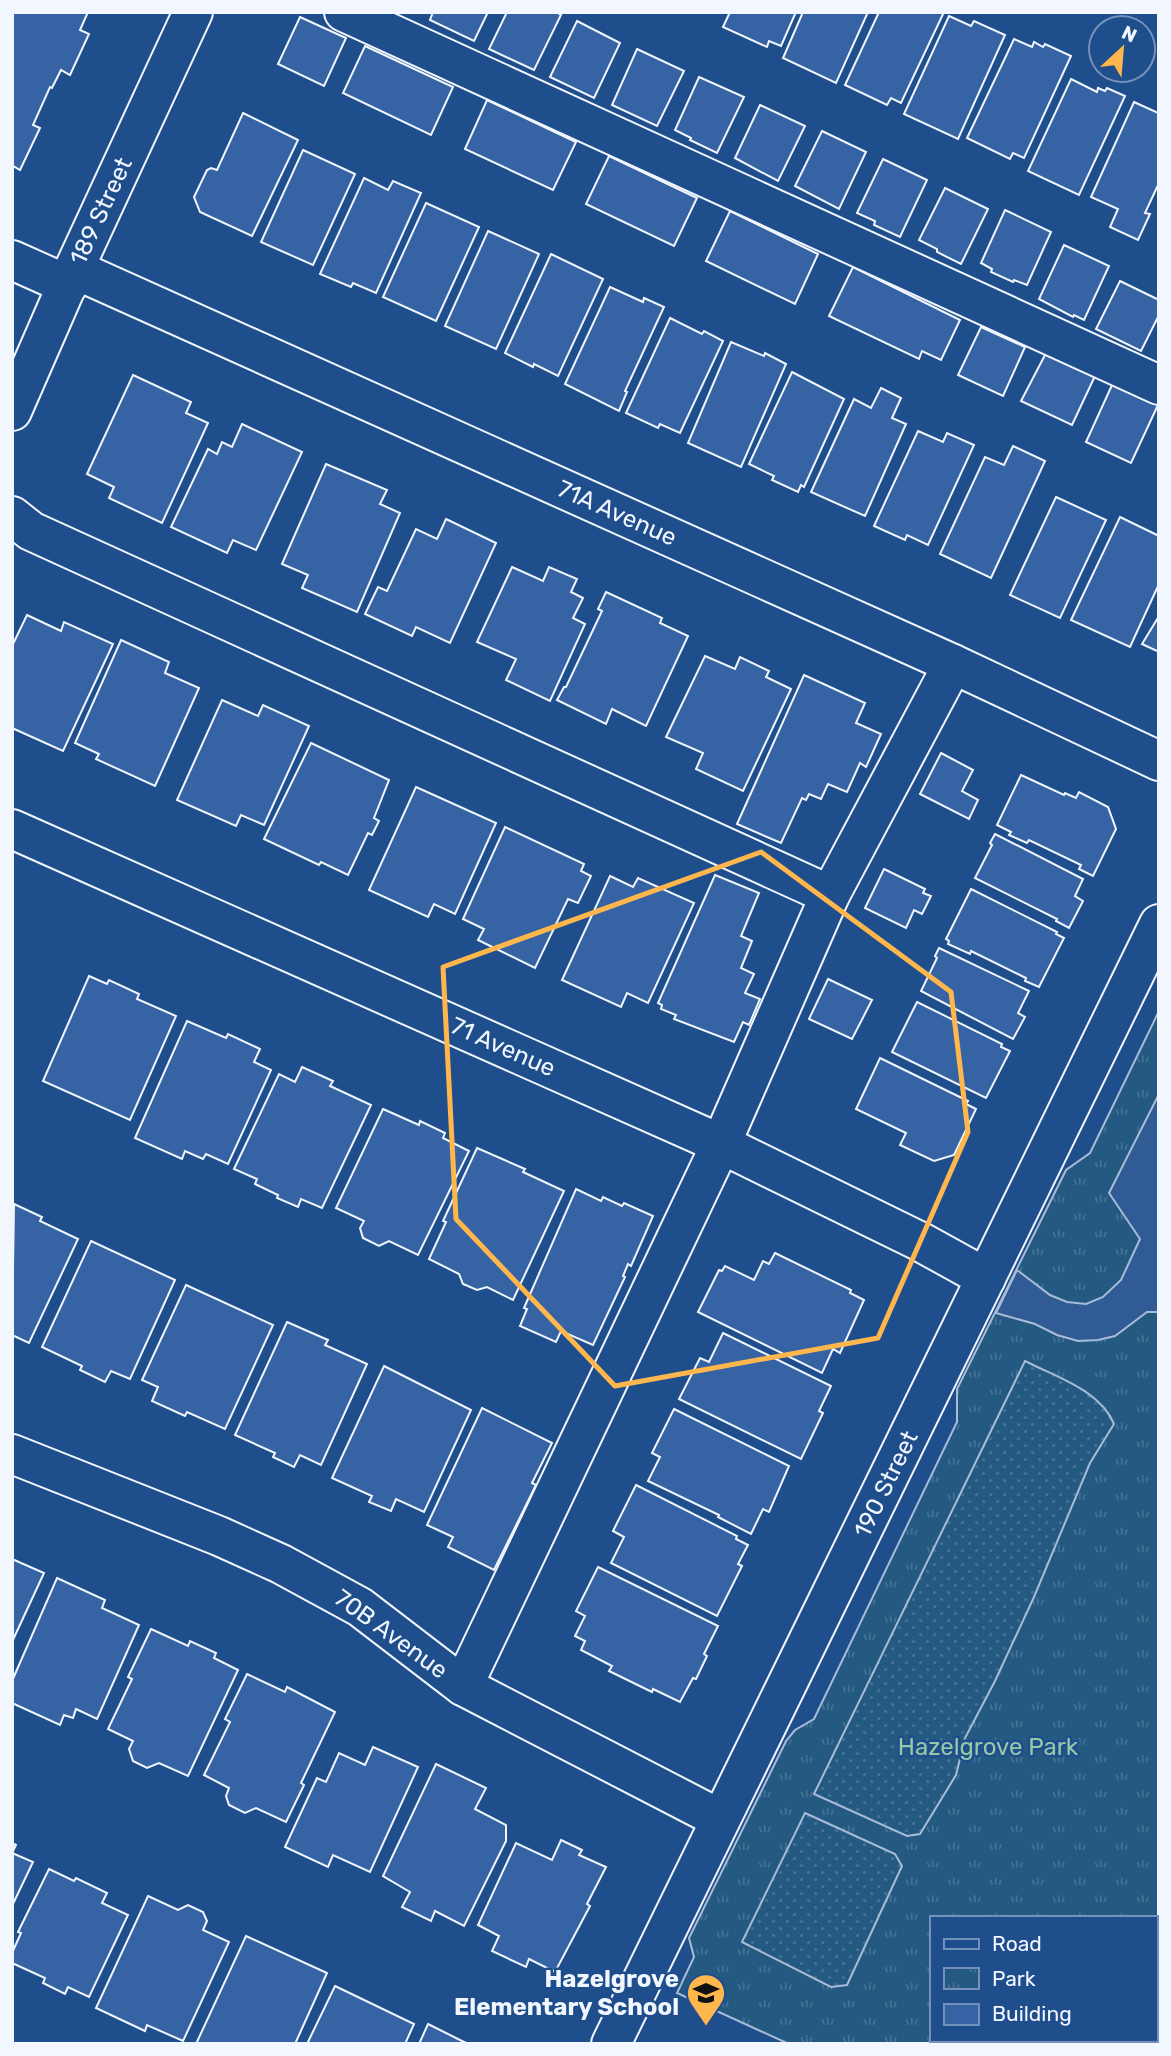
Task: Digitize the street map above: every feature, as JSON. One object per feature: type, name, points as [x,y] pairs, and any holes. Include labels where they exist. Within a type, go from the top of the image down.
[{"type":"street","name":"189 Street","points":[[12,411],[193,12]]},
{"type":"street","points":[[344,12],[1159,385]]},
{"type":"street","name":"71A Avenue","points":[[12,260],[71,277],[953,664],[1159,761]]},
{"type":"street","points":[[12,516],[31,531],[830,895]]},
{"type":"street","points":[[463,1686],[721,1143],[830,895],[953,664]]},
{"type":"street","name":"71 Avenue","points":[[12,829],[721,1143],[919,1241],[986,1279]]},
{"type":"street","name":"190 Street","points":[[611,2044],[1159,924]]},
{"type":"street","name":"70B Avenue","points":[[12,1454],[219,1536],[281,1564],[360,1607],[463,1686],[720,1819]]},
{"type":"highlighted area","points":[[761,852],[951,992],[968,1132],[878,1338],[615,1386],[456,1219],[443,967]]},
{"type":"green space","name":"Hazelgrove Park","points":[[1159,1011],[1159,2044],[789,2044],[677,1993],[694,1957],[689,1938],[786,1741],[795,1730],[814,1719],[957,1422],[957,1389],[1066,1170],[1090,1153]]},
{"type":"green space","points":[[1025,1361],[1088,1393],[1099,1402],[1114,1424],[1090,1463],[1034,1597],[965,1738],[956,1775],[920,1834],[907,1836],[814,1794]]},
{"type":"green space","points":[[805,1813],[895,1854],[902,1866],[847,1985],[831,1987],[742,1942]]},
{"type":"shaded area","points":[[1159,1094],[1159,1312],[1147,1312],[1115,1336],[1078,1341],[1057,1335],[1035,1324],[996,1313],[1017,1270],[1050,1295],[1067,1302],[1086,1304],[1103,1297],[1121,1280],[1140,1239],[1109,1193]]},
{"type":"building","points":[[12,12],[88,12],[80,30],[89,34],[70,75],[61,70],[52,88],[50,87],[33,125],[40,128],[20,170],[13,166],[12,168]]},
{"type":"building","points":[[433,12],[488,12],[474,41],[430,20]]},
{"type":"building","points":[[507,12],[556,12],[561,15],[534,70],[489,49]]},
{"type":"building","points":[[730,12],[796,12],[781,46],[769,41],[767,47],[723,27]]},
{"type":"building","points":[[803,12],[868,12],[836,83],[783,58]]},
{"type":"building","points":[[879,12],[944,12],[901,103],[891,98],[887,105],[845,85]]},
{"type":"building","points":[[949,16],[971,26],[974,21],[1005,35],[958,139],[904,114]]},
{"type":"building","points":[[300,17],[346,38],[324,86],[278,64]]},
{"type":"building","points":[[577,21],[620,43],[594,98],[550,77]]},
{"type":"building","points":[[1014,39],[1032,47],[1034,42],[1043,47],[1045,44],[1071,56],[1024,158],[1013,153],[1010,159],[967,138]]},
{"type":"building","points":[[365,46],[453,87],[431,135],[343,93]]},
{"type":"building","points":[[637,49],[684,71],[657,126],[612,105]]},
{"type":"building","points":[[699,77],[744,97],[717,153],[675,130]]},
{"type":"building","points":[[1071,79],[1097,92],[1098,88],[1105,91],[1107,88],[1125,96],[1079,195],[1028,171]]},
{"type":"building","points":[[487,100],[576,142],[553,190],[465,149]]},
{"type":"building","points":[[1134,102],[1158,113],[1159,111],[1159,183],[1145,213],[1150,214],[1138,240],[1110,227],[1118,209],[1091,197]]},
{"type":"building","points":[[760,105],[805,126],[778,181],[735,158]]},
{"type":"building","points":[[243,113],[298,140],[252,236],[200,212],[194,197],[207,170],[217,170]]},
{"type":"building","points":[[822,131],[866,152],[839,209],[795,186]]},
{"type":"building","points":[[303,150],[355,174],[313,265],[261,242]]},
{"type":"building","points":[[609,156],[697,198],[674,246],[586,204]]},
{"type":"building","points":[[883,159],[927,180],[900,237],[874,225],[875,221],[857,213]]},
{"type":"building","points":[[364,178],[388,190],[393,181],[421,193],[376,293],[353,283],[351,287],[320,274]]},
{"type":"building","points":[[945,188],[988,209],[961,264],[919,240]]},
{"type":"building","points":[[426,203],[479,227],[436,321],[383,297]]},
{"type":"building","points":[[1005,210],[1051,232],[1027,285],[991,272],[992,269],[981,263]]},
{"type":"building","points":[[730,211],[818,254],[795,304],[706,261]]},
{"type":"building","points":[[488,231],[539,254],[496,349],[445,326]]},
{"type":"building","points":[[1064,245],[1109,266],[1084,320],[1039,299]]},
{"type":"building","points":[[551,254],[603,279],[558,376],[505,353]]},
{"type":"building","points":[[853,267],[960,320],[941,360],[922,351],[919,359],[829,316]]},
{"type":"building","points":[[1120,281],[1159,300],[1159,315],[1141,351],[1096,329]]},
{"type":"building","points":[[610,287],[643,302],[644,298],[664,307],[625,391],[627,392],[619,411],[565,384]]},
{"type":"building","points":[[670,318],[723,341],[680,433],[660,424],[658,428],[626,413]]},
{"type":"building","points":[[981,327],[1025,347],[1003,396],[958,375]]},
{"type":"building","points":[[731,342],[764,356],[765,353],[786,364],[741,467],[688,443]]},
{"type":"building","points":[[1046,353],[1095,376],[1072,425],[1021,401]]},
{"type":"building","points":[[792,372],[844,399],[804,487],[801,485],[798,492],[772,480],[774,476],[749,464]]},
{"type":"building","points":[[133,375],[191,402],[186,413],[208,423],[162,523],[109,498],[114,487],[87,474]]},
{"type":"building","points":[[1112,385],[1158,405],[1131,463],[1086,442]]},
{"type":"building","points":[[881,388],[901,398],[892,418],[906,424],[865,516],[811,492],[854,399],[871,408]]},
{"type":"building","points":[[242,424],[302,452],[256,550],[233,540],[227,553],[171,527],[208,449],[217,454],[222,442],[232,447]]},
{"type":"building","points":[[918,431],[943,442],[947,433],[974,445],[928,545],[907,535],[905,540],[874,526]]},
{"type":"building","points":[[1013,446],[1045,461],[991,578],[940,554],[985,457],[1004,465]]},
{"type":"building","points":[[326,464],[387,490],[380,504],[400,513],[357,612],[302,588],[308,575],[282,564]]},
{"type":"building","points":[[1056,497],[1106,520],[1060,618],[1010,595]]},
{"type":"building","points":[[1120,517],[1159,536],[1159,584],[1130,647],[1071,620]]},
{"type":"building","points":[[446,519],[496,543],[450,643],[416,627],[412,636],[365,614],[378,587],[387,591],[416,529],[437,539]]},
{"type":"building","points":[[512,567],[543,581],[549,567],[577,579],[571,592],[583,598],[573,618],[585,624],[550,701],[506,680],[516,659],[477,642]]},
{"type":"building","points":[[606,592],[662,618],[660,623],[688,636],[646,726],[612,709],[606,724],[557,700],[566,687],[602,611],[598,609]]},
{"type":"building","points":[[27,615],[61,631],[64,622],[113,644],[63,751],[12,728],[12,646]]},
{"type":"building","points":[[1159,616],[1159,652],[1142,644]]},
{"type":"building","points":[[121,640],[169,662],[165,673],[199,688],[155,786],[96,759],[99,754],[75,743]]},
{"type":"building","points":[[705,656],[735,669],[740,657],[769,671],[766,677],[791,689],[743,791],[696,769],[703,753],[666,737]]},
{"type":"building","points":[[804,675],[865,703],[856,723],[881,734],[866,767],[860,763],[847,792],[828,784],[821,799],[809,794],[806,800],[802,798],[781,843],[737,824]]},
{"type":"building","points":[[222,700],[258,716],[263,705],[309,726],[264,825],[241,815],[236,826],[177,800]]},
{"type":"building","points":[[311,743],[389,780],[374,818],[379,821],[372,835],[368,833],[348,875],[321,862],[319,865],[264,839]]},
{"type":"building","points":[[941,753],[973,770],[962,791],[978,800],[969,819],[920,794]]},
{"type":"building","points":[[1021,775],[1064,795],[1065,793],[1076,798],[1079,792],[1108,807],[1116,829],[1093,876],[1079,869],[1081,865],[1029,840],[1027,843],[1009,835],[1011,832],[997,825]]},
{"type":"building","points":[[416,787],[496,823],[455,914],[434,904],[428,917],[369,890]]},
{"type":"building","points":[[505,827],[584,864],[581,871],[591,876],[578,903],[568,899],[535,968],[478,940],[484,929],[463,919]]},
{"type":"building","points":[[995,834],[1083,879],[1075,896],[1083,901],[1069,928],[1056,921],[1057,919],[975,878]]},
{"type":"building","points":[[884,869],[925,889],[923,893],[931,896],[922,914],[914,910],[906,928],[865,908]]},
{"type":"building","points":[[715,875],[759,893],[741,936],[752,941],[741,968],[754,974],[745,993],[760,999],[749,1025],[743,1022],[734,1042],[674,1019],[676,1015],[661,1009],[662,1005],[658,1003]]},
{"type":"building","points":[[610,876],[633,887],[638,878],[694,903],[648,1003],[627,993],[621,1007],[562,980]]},
{"type":"building","points":[[971,889],[1064,938],[1039,987],[971,951],[970,954],[948,944],[946,939]]},
{"type":"building","points":[[939,948],[1029,991],[1018,1013],[1025,1017],[1013,1039],[921,991]]},
{"type":"building","points":[[89,976],[107,984],[109,980],[139,994],[137,999],[176,1016],[130,1120],[43,1081]]},
{"type":"building","points":[[828,979],[872,1000],[852,1039],[809,1019]]},
{"type":"building","points":[[917,1002],[1002,1044],[1001,1047],[1010,1051],[986,1098],[892,1052]]},
{"type":"building","points":[[187,1021],[226,1038],[228,1034],[260,1049],[254,1062],[271,1070],[228,1164],[206,1154],[203,1159],[185,1151],[182,1159],[135,1138]]},
{"type":"building","points":[[880,1058],[968,1101],[966,1104],[976,1109],[954,1155],[934,1161],[900,1145],[906,1133],[856,1109]]},
{"type":"building","points":[[302,1067],[333,1081],[330,1086],[371,1105],[322,1208],[301,1199],[298,1207],[277,1198],[278,1195],[255,1184],[257,1179],[234,1169],[279,1074],[295,1082]]},
{"type":"building","points":[[383,1109],[419,1125],[420,1121],[445,1133],[443,1138],[469,1151],[418,1255],[389,1241],[379,1246],[363,1238],[360,1228],[364,1221],[336,1208]]},
{"type":"building","points":[[477,1148],[525,1169],[523,1172],[564,1191],[513,1300],[487,1287],[477,1290],[463,1284],[459,1274],[429,1259],[446,1222],[443,1221]]},
{"type":"building","points":[[576,1189],[601,1201],[603,1197],[622,1206],[624,1203],[653,1216],[631,1266],[628,1264],[623,1276],[625,1277],[593,1345],[561,1331],[556,1342],[520,1326],[527,1309],[524,1308]]},
{"type":"building","points":[[14,1204],[42,1217],[40,1221],[78,1239],[29,1343],[12,1335]]},
{"type":"building","points":[[91,1241],[175,1280],[130,1379],[111,1371],[105,1382],[80,1370],[82,1366],[42,1347]]},
{"type":"building","points":[[775,1253],[851,1290],[850,1293],[864,1300],[840,1353],[833,1349],[822,1373],[698,1312],[719,1270],[722,1271],[725,1266],[754,1280],[763,1261],[769,1264]]},
{"type":"building","points":[[186,1285],[273,1325],[225,1429],[187,1412],[185,1416],[152,1401],[158,1387],[142,1380]]},
{"type":"building","points":[[287,1322],[328,1340],[325,1345],[367,1364],[321,1465],[300,1455],[294,1467],[273,1457],[275,1453],[235,1435]]},
{"type":"building","points":[[723,1333],[831,1386],[819,1411],[823,1413],[801,1459],[679,1399],[700,1358],[709,1362]]},
{"type":"building","points":[[384,1366],[471,1410],[424,1512],[396,1499],[391,1511],[369,1502],[372,1496],[332,1478]]},
{"type":"building","points":[[482,1408],[552,1443],[532,1483],[536,1485],[494,1570],[448,1547],[453,1537],[427,1525]]},
{"type":"building","points":[[674,1409],[789,1466],[769,1512],[763,1509],[751,1534],[718,1517],[719,1515],[648,1481],[660,1457],[652,1453]]},
{"type":"building","points":[[636,1485],[737,1536],[736,1539],[748,1545],[738,1564],[742,1566],[717,1616],[611,1563],[624,1537],[613,1531]]},
{"type":"building","points":[[12,1559],[44,1573],[12,1642]]},
{"type":"building","points":[[598,1567],[718,1626],[704,1654],[707,1656],[696,1679],[693,1678],[680,1702],[609,1671],[612,1666],[581,1650],[585,1641],[575,1636],[585,1616],[576,1611]]},
{"type":"building","points":[[57,1578],[105,1600],[102,1608],[139,1625],[97,1719],[76,1709],[73,1718],[64,1715],[60,1725],[12,1703],[12,1681]]},
{"type":"building","points":[[151,1629],[188,1646],[190,1641],[216,1653],[214,1658],[238,1670],[188,1776],[159,1763],[147,1768],[133,1761],[129,1749],[133,1741],[108,1729],[132,1679],[128,1677]]},
{"type":"building","points":[[247,1674],[285,1692],[287,1687],[335,1712],[301,1783],[304,1785],[286,1822],[256,1808],[245,1813],[229,1805],[226,1796],[229,1788],[204,1775],[230,1722],[225,1719]]},
{"type":"building","points":[[373,1747],[418,1767],[370,1872],[333,1855],[328,1867],[285,1847],[317,1778],[326,1782],[339,1753],[365,1765]]},
{"type":"building","points":[[436,1764],[486,1788],[475,1809],[506,1825],[506,1841],[464,1926],[435,1911],[431,1921],[402,1907],[410,1892],[383,1876]]},
{"type":"building","points":[[561,1840],[582,1850],[579,1855],[606,1867],[587,1904],[590,1906],[555,1972],[529,1959],[526,1967],[492,1951],[499,1936],[478,1925],[516,1843],[552,1860]]},
{"type":"building","points":[[12,1853],[33,1862],[12,1906]]},
{"type":"building","points":[[49,1869],[107,1893],[102,1903],[128,1915],[89,1997],[68,1987],[65,1994],[43,1983],[45,1978],[12,1963],[12,1953],[21,1933],[18,1932]]},
{"type":"building","points":[[148,1896],[178,1910],[188,1905],[203,1912],[207,1921],[203,1930],[229,1942],[183,2041],[147,2025],[145,2031],[96,2008]]},
{"type":"building","points":[[246,1936],[327,1973],[295,2044],[196,2044]]},
{"type":"building","points":[[335,1986],[414,2024],[405,2044],[307,2044]]},
{"type":"building","points":[[428,2024],[468,2044],[419,2044]]},
{"type":"place","name":"Hazelgrove Elementary School","points":[[706,2027]]}]
